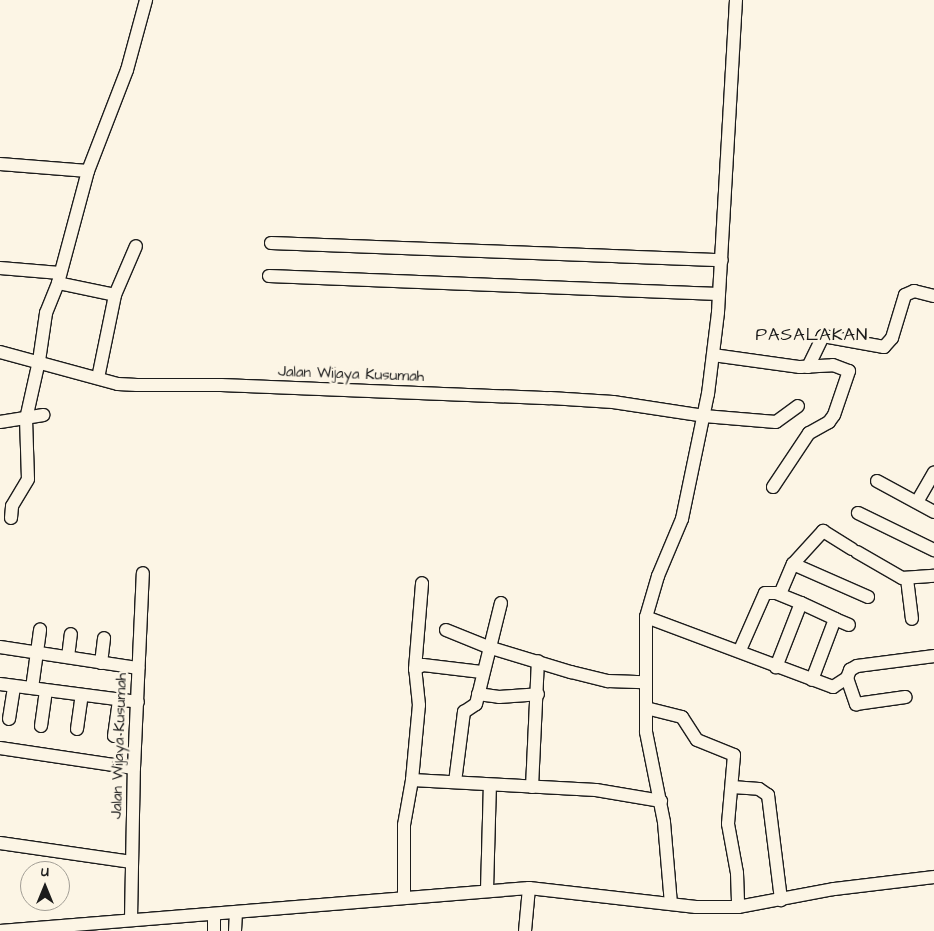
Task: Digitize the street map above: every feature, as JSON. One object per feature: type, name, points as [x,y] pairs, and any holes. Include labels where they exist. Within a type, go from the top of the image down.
[{"type":"street","points":[[11,518],[12,506],[28,480],[26,419],[39,361],[46,313],[59,278],[88,171],[127,70],[146,0]]},
{"type":"street","points":[[670,904],[660,801],[648,748],[644,682],[646,617],[658,576],[682,519],[704,416],[722,260],[736,0]]},
{"type":"street","points":[[0,164],[88,171]]},
{"type":"street","points":[[271,243],[722,260]]},
{"type":"street","points":[[98,378],[115,295],[136,246]]},
{"type":"street","points":[[0,268],[59,278],[115,295]]},
{"type":"street","points":[[269,276],[719,294]]},
{"type":"street","points":[[808,366],[823,336],[884,347],[892,338],[905,295],[914,291],[934,296]]},
{"type":"street","name":"Jalan Wijaya Kusumah","points":[[0,352],[98,378],[136,385],[325,389],[595,401],[704,416],[779,422],[798,406]]},
{"type":"street","points":[[712,355],[808,366],[832,365],[849,372],[834,415],[829,422],[809,433],[774,487]]},
{"type":"street","points":[[0,422],[43,415]]},
{"type":"street","points":[[916,502],[934,472]]},
{"type":"street","points":[[877,481],[934,512]]},
{"type":"street","points":[[858,513],[934,550]]},
{"type":"street","points":[[780,594],[793,564],[823,531],[907,580],[934,576]]},
{"type":"street","points":[[793,564],[868,597]]},
{"type":"street","name":"Jalan Wijaya Kusumah","points":[[132,919],[134,768],[143,574]]},
{"type":"street","points":[[907,580],[912,619]]},
{"type":"street","points":[[404,898],[404,825],[412,780],[419,705],[415,669],[422,583]]},
{"type":"street","points":[[728,647],[762,596],[768,591],[780,594],[850,625]]},
{"type":"street","points":[[455,782],[464,712],[475,706],[488,647],[501,603]]},
{"type":"street","points":[[776,667],[801,603]]},
{"type":"street","points":[[646,617],[832,687],[847,678],[850,670],[857,666],[934,656]]},
{"type":"street","points":[[812,680],[835,619]]},
{"type":"street","points":[[32,688],[40,630]]},
{"type":"street","points":[[446,630],[488,647],[608,681],[644,682]]},
{"type":"street","points":[[68,657],[71,634]]},
{"type":"street","points":[[101,663],[104,638]]},
{"type":"street","points":[[0,648],[138,668]]},
{"type":"street","points":[[532,787],[538,694],[538,661]]},
{"type":"street","points":[[415,669],[423,665],[482,672]]},
{"type":"street","points":[[847,678],[856,704],[906,697]]},
{"type":"street","points":[[0,684],[138,702]]},
{"type":"street","points":[[9,719],[14,686]]},
{"type":"street","points":[[41,726],[46,690]]},
{"type":"street","points":[[478,694],[500,697],[538,694]]},
{"type":"street","points":[[78,729],[82,695]]},
{"type":"street","points":[[114,736],[119,700]]},
{"type":"street","points":[[646,708],[682,717],[697,740],[733,754],[728,824],[737,872],[738,907]]},
{"type":"street","points":[[0,748],[134,768]]},
{"type":"street","points":[[412,780],[596,790],[660,801]]},
{"type":"street","points":[[487,890],[490,785]]},
{"type":"street","points":[[732,787],[759,789],[768,795],[781,900]]},
{"type":"street","points":[[0,844],[132,862]]},
{"type":"street","points":[[0,931],[529,888],[696,907],[738,907],[934,877]]},
{"type":"street","points":[[525,931],[529,888]]},
{"type":"street","points":[[235,931],[236,912]]},
{"type":"street","points":[[214,914],[214,931]]},
{"type":"district","name":"PASALAKAN","points":[[812,335]]}]
